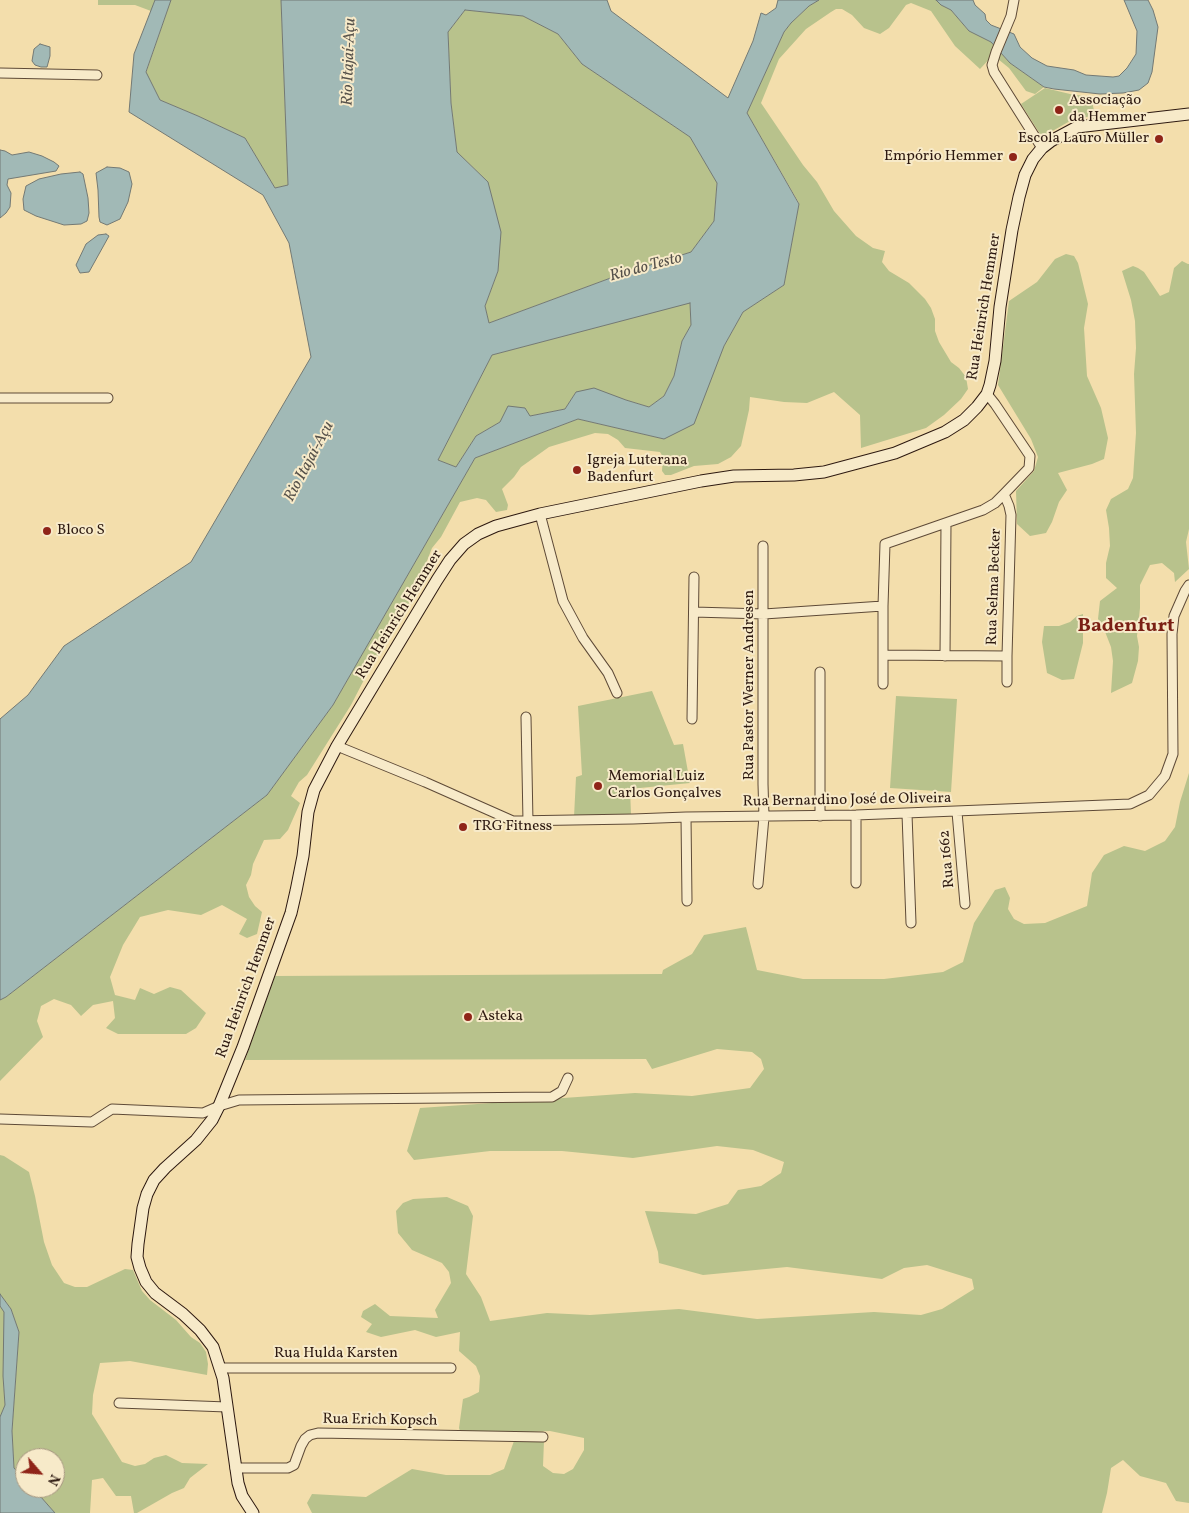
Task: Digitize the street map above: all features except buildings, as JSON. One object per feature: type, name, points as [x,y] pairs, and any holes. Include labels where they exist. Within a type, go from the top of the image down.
[{"type":"street","points":[[1014,0],[992,65],[994,72],[1042,148]]},
{"type":"street","points":[[0,73],[97,75]]},
{"type":"street","name":"Rua Heinrich Hemmer","points":[[253,1513],[242,1496],[235,1468],[221,1368],[213,1347],[200,1330],[155,1293],[146,1282],[140,1268],[137,1257],[143,1208],[154,1180],[196,1140],[208,1125],[219,1106],[243,1047],[290,913],[303,856],[308,812],[314,790],[337,746],[450,560],[464,544],[478,534],[496,526],[540,514],[734,476],[794,475],[824,472],[894,453],[945,432],[964,420],[987,394],[994,361],[1001,298],[1019,196],[1030,166],[1042,148],[1059,136],[1077,127],[1189,114]]},
{"type":"street","points":[[883,684],[885,544],[982,510],[995,503],[1029,468],[1030,456],[987,394]]},
{"type":"street","points":[[0,398],[108,398]]},
{"type":"street","name":"Rua Selma Becker","points":[[1004,494],[1011,516],[1007,682]]},
{"type":"street","points":[[540,514],[563,601],[583,638],[608,673],[617,693]]},
{"type":"street","points":[[945,656],[946,524]]},
{"type":"street","name":"Rua Pastor Werner Andresen","points":[[758,884],[764,817],[763,546]]},
{"type":"street","points":[[692,719],[694,577]]},
{"type":"street","name":"Rua Bernardino José de Oliveira","points":[[337,746],[514,821],[907,814],[1130,804],[1149,796],[1166,776],[1173,754],[1172,634],[1174,616],[1189,585]]},
{"type":"street","points":[[694,612],[764,614],[883,606]]},
{"type":"street","points":[[884,655],[1007,656]]},
{"type":"street","points":[[820,672],[820,816]]},
{"type":"street","points":[[526,717],[528,822]]},
{"type":"street","name":"Rua 1662","points":[[958,812],[965,904]]},
{"type":"street","points":[[907,814],[911,923]]},
{"type":"street","points":[[856,815],[856,883]]},
{"type":"street","points":[[686,817],[687,901]]},
{"type":"street","points":[[0,1119],[92,1122],[112,1109],[203,1113],[239,1100],[552,1097],[562,1091],[568,1078]]},
{"type":"street","name":"Rua Hulda Karsten","points":[[221,1368],[451,1368]]},
{"type":"street","points":[[119,1403],[227,1408]]},
{"type":"street","name":"Rua Erich Kopsch","points":[[235,1468],[288,1468],[294,1465],[305,1439],[310,1435],[318,1433],[543,1437]]},
{"type":"green space","points":[[98,0],[155,0],[151,11],[135,5],[98,5]]},
{"type":"green space","points":[[171,0],[281,0],[288,185],[275,188],[245,138],[160,100],[146,73]]},
{"type":"green space","points":[[819,0],[936,0],[951,10],[969,31],[991,42],[1010,63],[1044,87],[1035,94],[1026,91],[1009,68],[993,55],[980,69],[955,46],[931,11],[911,3],[906,5],[889,28],[880,34],[864,28],[852,15],[842,9],[836,9],[831,12],[806,29],[779,59],[761,103],[803,165],[817,182],[834,211],[856,236],[873,248],[885,251],[882,262],[889,271],[909,283],[925,299],[935,319],[935,331],[939,342],[951,362],[966,377],[968,389],[961,399],[926,428],[861,448],[860,415],[834,392],[807,403],[750,397],[741,446],[731,457],[718,464],[694,466],[671,475],[665,475],[662,471],[663,457],[660,452],[625,448],[618,440],[608,434],[595,433],[549,447],[521,467],[502,489],[508,505],[507,510],[496,512],[486,500],[477,498],[460,502],[441,537],[432,548],[425,566],[426,576],[367,674],[351,705],[307,775],[299,782],[291,796],[300,803],[288,830],[280,839],[264,840],[246,885],[249,897],[262,912],[257,934],[247,938],[239,934],[247,919],[222,905],[201,915],[168,910],[140,917],[123,945],[110,977],[115,995],[135,1000],[140,988],[154,994],[170,987],[181,990],[206,1013],[196,1028],[186,1034],[118,1034],[106,1028],[115,1018],[113,1001],[93,1005],[81,1016],[71,1005],[54,999],[41,1006],[37,1021],[43,1037],[0,1081],[0,1000],[267,795],[333,705],[475,458],[578,419],[664,439],[724,346],[743,312],[784,285],[799,203],[747,113],[784,32],[809,6]]},
{"type":"green space","points":[[465,10],[523,16],[558,34],[582,64],[690,137],[717,182],[714,221],[691,252],[616,276],[489,323],[485,306],[498,271],[488,182],[457,152],[451,103],[448,32]]},
{"type":"green space","name":"Associação da Hemmer","points":[[1045,88],[1091,97],[1095,115],[1070,121],[1042,137],[1021,104]]},
{"type":"green space","points":[[1066,254],[1074,256],[1078,263],[1088,304],[1084,328],[1087,376],[1101,408],[1108,438],[1104,459],[1058,473],[1067,490],[1059,502],[1046,533],[1030,536],[1017,524],[1016,491],[1034,471],[1038,457],[1031,439],[998,385],[1009,301],[1037,282],[1055,259]]},
{"type":"green space","points":[[1182,261],[1189,264],[1189,529],[1186,542],[1189,569],[1175,582],[1174,573],[1162,563],[1150,565],[1140,585],[1137,636],[1139,647],[1138,661],[1132,683],[1111,693],[1113,661],[1111,647],[1102,624],[1098,619],[1100,601],[1117,588],[1106,578],[1106,563],[1110,546],[1106,510],[1111,499],[1128,489],[1133,478],[1136,433],[1135,321],[1122,271],[1133,266],[1138,268],[1144,272],[1160,296],[1169,292],[1174,268]]},
{"type":"green space","points":[[690,302],[691,325],[682,341],[674,376],[664,396],[649,407],[626,400],[576,392],[565,409],[500,422],[476,436],[456,467],[438,460],[492,355]]},
{"type":"green space","points":[[1083,614],[1083,643],[1074,679],[1062,680],[1047,673],[1042,642],[1044,626],[1059,626]]},
{"type":"green space","points":[[652,691],[674,745],[683,744],[690,783],[630,789],[631,814],[574,817],[576,777],[582,775],[578,706]]},
{"type":"green space","points":[[896,696],[957,699],[951,792],[890,788]]},
{"type":"green space","points":[[1189,773],[1189,1503],[1176,1501],[1166,1483],[1140,1476],[1123,1460],[1111,1468],[1102,1513],[312,1513],[307,1503],[312,1494],[366,1497],[412,1469],[446,1475],[490,1475],[504,1469],[514,1441],[544,1441],[543,1466],[553,1473],[564,1474],[573,1469],[584,1450],[584,1438],[550,1431],[483,1434],[460,1431],[463,1399],[479,1392],[480,1376],[476,1366],[459,1351],[460,1332],[436,1337],[415,1330],[381,1337],[366,1332],[372,1324],[361,1317],[363,1311],[375,1304],[390,1316],[438,1318],[435,1310],[451,1283],[449,1272],[442,1263],[412,1250],[398,1233],[396,1211],[403,1203],[413,1199],[447,1197],[468,1206],[473,1216],[466,1274],[481,1297],[490,1321],[547,1313],[590,1315],[679,1309],[757,1319],[874,1312],[921,1315],[942,1309],[974,1289],[972,1279],[927,1265],[904,1268],[882,1279],[787,1267],[703,1275],[659,1263],[658,1252],[645,1211],[696,1214],[728,1204],[738,1190],[761,1186],[781,1173],[784,1162],[753,1150],[717,1146],[633,1158],[562,1151],[490,1151],[414,1160],[407,1151],[420,1108],[635,1093],[692,1096],[750,1088],[764,1069],[761,1059],[752,1052],[717,1049],[652,1069],[646,1059],[245,1060],[275,976],[662,974],[663,970],[692,954],[704,935],[746,927],[757,970],[803,979],[884,979],[943,972],[963,962],[974,923],[995,890],[1005,887],[1010,898],[1008,909],[1014,919],[1024,924],[1045,923],[1087,906],[1092,873],[1104,855],[1124,846],[1145,851],[1165,841],[1175,827]]},
{"type":"green space","points":[[0,1155],[29,1172],[44,1242],[52,1265],[64,1283],[75,1287],[87,1287],[125,1269],[133,1270],[142,1291],[150,1300],[176,1320],[191,1337],[200,1343],[206,1352],[207,1375],[130,1361],[100,1363],[93,1395],[92,1414],[122,1462],[135,1466],[166,1455],[182,1463],[208,1464],[190,1478],[184,1488],[137,1513],[134,1513],[131,1496],[116,1496],[103,1478],[92,1480],[90,1513],[55,1513],[42,1498],[65,1498],[65,1448],[15,1448],[14,1468],[12,1431],[19,1332],[11,1309],[0,1294]]},
{"type":"green space","points":[[0,1306],[4,1311],[3,1376],[5,1405],[0,1418]]},
{"type":"water","points":[[155,0],[171,0],[146,72],[160,100],[245,138],[275,188],[288,185],[281,0],[607,0],[611,11],[728,98],[753,41],[761,13],[766,15],[776,8],[778,0],[819,0],[809,6],[784,32],[747,113],[799,204],[784,285],[743,312],[724,346],[694,424],[664,439],[578,419],[475,458],[333,705],[267,795],[0,1000],[0,719],[28,695],[64,646],[191,562],[311,357],[289,243],[263,195],[129,112],[134,54]],"holes":[[[465,10],[523,16],[558,34],[582,64],[690,137],[717,183],[714,221],[691,252],[616,276],[489,323],[485,306],[498,271],[501,232],[488,182],[457,152],[451,103],[448,32]],[[690,303],[691,325],[682,341],[674,376],[664,396],[649,407],[594,388],[576,392],[565,409],[530,416],[525,408],[508,406],[500,422],[476,436],[456,467],[438,460],[492,355]]]},
{"type":"water","points":[[936,0],[973,0],[975,5],[985,14],[986,20],[991,25],[1014,34],[1020,47],[1032,58],[1047,66],[1074,70],[1086,75],[1113,77],[1119,76],[1127,68],[1136,54],[1137,31],[1124,0],[1148,0],[1158,27],[1152,72],[1148,83],[1139,90],[1123,93],[1100,94],[1044,87],[1010,63],[991,42],[969,31],[951,10]]},
{"type":"water","points":[[40,44],[50,47],[47,67],[35,65],[32,61],[34,49]]},
{"type":"water","points":[[0,150],[12,155],[29,152],[42,156],[59,166],[56,171],[8,179],[7,185],[11,193],[10,207],[0,218]]},
{"type":"water","points":[[107,167],[120,168],[129,172],[132,184],[128,202],[120,219],[107,225],[100,222],[96,173]]},
{"type":"water","points":[[80,172],[83,174],[88,198],[89,213],[87,221],[81,224],[64,225],[24,210],[23,199],[26,186],[39,179]]},
{"type":"water","points":[[106,234],[109,236],[89,272],[80,273],[76,265],[86,244],[98,235]]},
{"type":"water","points":[[0,1294],[11,1309],[19,1332],[12,1431],[15,1498],[42,1498],[55,1513],[0,1513],[0,1417],[5,1405],[3,1376],[4,1312],[0,1306]]},
{"type":"place","name":"Associação da Hemmer","points":[[1059,110]]},
{"type":"place","name":"Escola Lauro Müller","points":[[1159,139]]},
{"type":"place","name":"Empório Hemmer","points":[[1013,157]]},
{"type":"place","name":"Igreja Luterana Badenfurt","points":[[577,470]]},
{"type":"place","name":"Bloco S","points":[[47,531]]},
{"type":"place","name":"Memorial Luiz Carlos Gonçalves","points":[[598,786]]},
{"type":"place","name":"TRG Fitness","points":[[463,827]]},
{"type":"place","name":"Asteka","points":[[468,1017]]},
{"type":"district","name":"Badenfurt","points":[[1126,627]]},
{"type":"water label","name":"Rio Itajaí-Açu","points":[[350,62]]},
{"type":"water label","name":"Rio do Testo","points":[[646,268]]},
{"type":"water label","name":"Rio Itajaí-Açu","points":[[310,462]]}]
